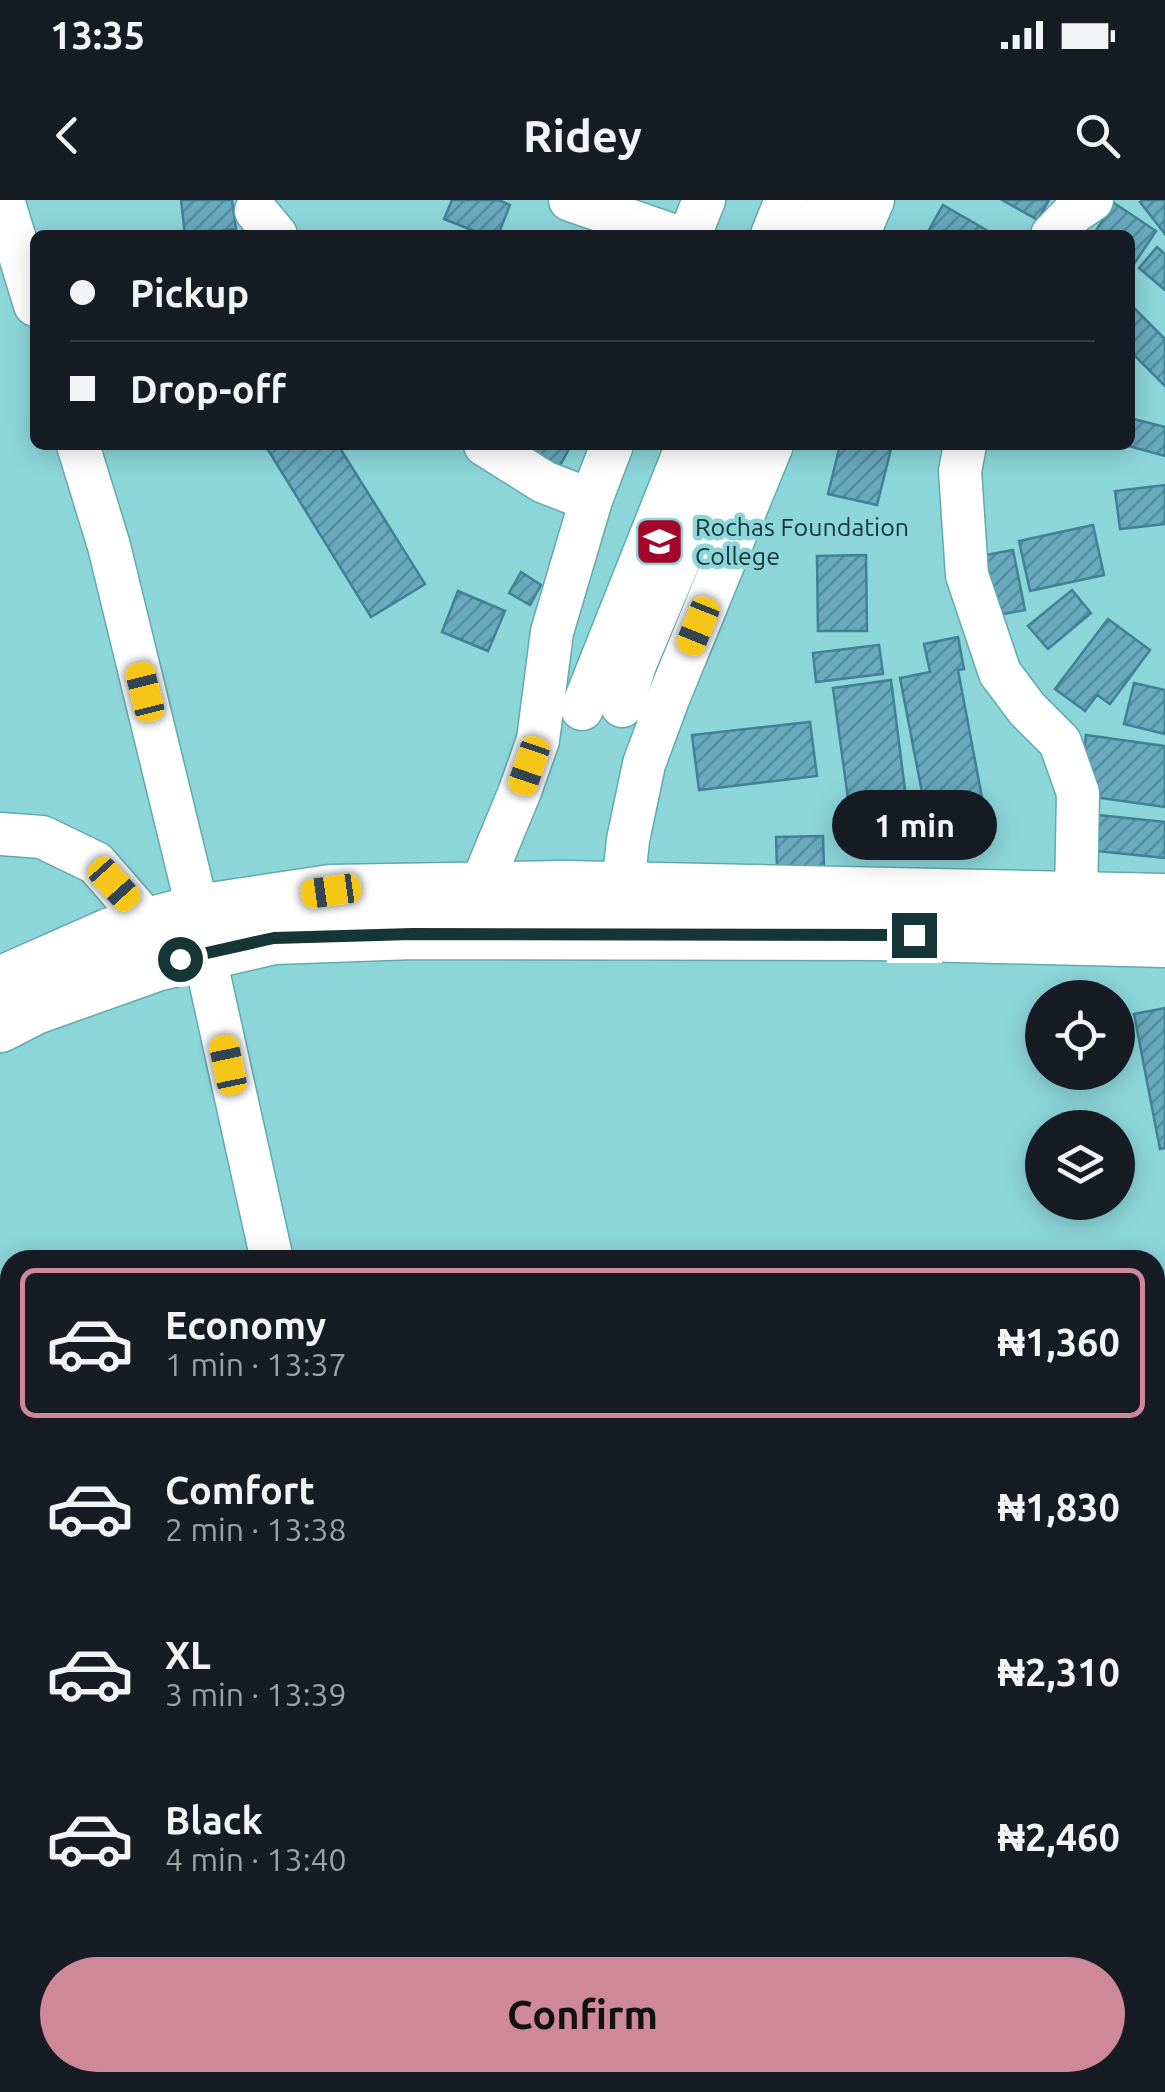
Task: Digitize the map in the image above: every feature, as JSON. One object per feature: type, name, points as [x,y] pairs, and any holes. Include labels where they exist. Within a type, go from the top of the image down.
[{"type":"main road","points":[[0,1026],[35,1008],[156,965],[183,929],[331,891],[623,888],[1165,900]]},
{"type":"main road","points":[[0,983],[111,934],[183,929],[274,938],[412,934],[878,934],[1165,941]]},
{"type":"street","points":[[3,200],[30,289]]},
{"type":"street","points":[[570,200],[657,230]]},
{"type":"street","points":[[692,230],[704,200]]},
{"type":"street","points":[[774,230],[786,200]]},
{"type":"street","points":[[818,230],[830,200]]},
{"type":"street","points":[[860,230],[873,200]]},
{"type":"street","points":[[1057,230],[1092,200]]},
{"type":"street","points":[[80,450],[110,546],[183,929],[269,1250]]},
{"type":"street","points":[[493,450],[544,482],[591,500]]},
{"type":"street","points":[[480,888],[538,740],[552,632],[610,450]]},
{"type":"street","points":[[602,708],[685,450]]},
{"type":"street","points":[[538,740],[602,708],[636,662],[726,450]]},
{"type":"street","points":[[623,888],[628,840],[644,764],[770,450]]},
{"type":"street","points":[[963,450],[960,471],[967,575],[1000,672],[1027,709],[1060,742],[1078,793],[1076,898]]},
{"type":"street","points":[[602,708],[664,712]]},
{"type":"street","points":[[0,834],[42,837],[96,864],[183,929]]},
{"type":"building","points":[[181,200],[232,200],[236,229],[184,230]]},
{"type":"building","points":[[452,200],[499,200],[510,205],[500,230],[472,230],[444,219]]},
{"type":"building","points":[[1002,200],[1049,200],[1038,220]]},
{"type":"building","points":[[1165,200],[1165,234],[1140,202]]},
{"type":"building","points":[[1114,203],[1156,231],[1135,262],[1135,230],[1096,230]]},
{"type":"building","points":[[943,205],[986,230],[929,230]]},
{"type":"building","points":[[1157,247],[1165,254],[1165,290],[1139,268]]},
{"type":"building","points":[[1135,309],[1165,339],[1165,386],[1135,356]]},
{"type":"building","points":[[1135,419],[1165,427],[1165,456],[1135,448]]},
{"type":"building","points":[[268,450],[341,450],[425,584],[371,617]]},
{"type":"building","points":[[534,450],[568,450],[559,467],[532,453]]},
{"type":"building","points":[[839,450],[891,450],[877,505],[828,494]]},
{"type":"building","points":[[1165,485],[1165,524],[1120,529],[1115,491]]},
{"type":"building","points":[[1093,525],[1104,575],[1030,591],[1019,541]]},
{"type":"building","points":[[1013,550],[1025,610],[987,617],[975,557]]},
{"type":"building","points":[[866,555],[867,631],[818,631],[817,556]]},
{"type":"building","points":[[521,572],[541,585],[530,605],[509,593]]},
{"type":"building","points":[[1072,590],[1091,613],[1048,649],[1028,626]]},
{"type":"building","points":[[458,591],[505,611],[488,651],[442,632]]},
{"type":"building","points":[[1108,619],[1150,650],[1110,704],[1097,695],[1085,711],[1055,689]]},
{"type":"building","points":[[958,637],[964,669],[958,670],[987,824],[930,834],[900,678],[930,672],[924,644]]},
{"type":"building","points":[[879,645],[883,674],[816,682],[813,653]]},
{"type":"building","points":[[891,680],[910,829],[853,836],[833,688]]},
{"type":"building","points":[[1134,683],[1165,690],[1165,734],[1124,724]]},
{"type":"building","points":[[810,722],[817,776],[699,790],[692,735]]},
{"type":"building","points":[[1086,735],[1165,746],[1165,807],[1079,795]]},
{"type":"building","points":[[1089,814],[1165,822],[1165,858],[1086,850]]},
{"type":"building","points":[[823,836],[824,868],[777,869],[776,837]]},
{"type":"building","points":[[1165,1008],[1165,1148],[1160,1149],[1135,1014]]},
{"type":"place","name":"Rochas Foundation College","points":[[660,541]]},
{"type":"route","points":[[180,959],[274,938],[412,934],[914,935]]}]
